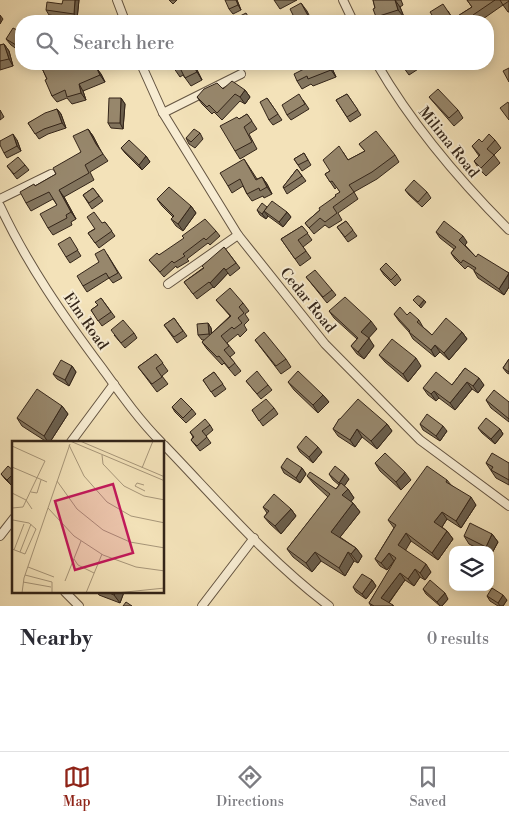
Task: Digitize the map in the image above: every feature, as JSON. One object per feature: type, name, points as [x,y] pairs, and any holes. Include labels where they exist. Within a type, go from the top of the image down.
[{"type":"street","points":[[117,0],[123,15]]},
{"type":"street","points":[[343,0],[350,15]]},
{"type":"street","name":"Cedar Road","points":[[144,70],[163,113],[238,235],[325,344],[420,440],[509,506]]},
{"type":"street","name":"Milima Road","points":[[381,70],[416,125],[478,199],[509,230]]},
{"type":"street","points":[[163,113],[241,74]]},
{"type":"street","points":[[0,199],[51,174]]},
{"type":"street","name":"Elm Road","points":[[0,206],[36,272],[71,327],[160,441]]},
{"type":"street","points":[[168,284],[238,235]]},
{"type":"street","points":[[72,441],[114,384]]},
{"type":"street","name":"Elm Road","points":[[165,447],[225,511],[329,606]]},
{"type":"street","points":[[0,536],[12,521]]},
{"type":"street","points":[[202,606],[254,538]]},
{"type":"street","points":[[67,594],[79,606]]},
{"type":"building","points":[[63,0],[75,0],[74,14],[46,10],[47,2],[62,4]]},
{"type":"building","points":[[225,0],[236,0],[238,5],[229,9]]},
{"type":"building","points":[[373,0],[395,0],[398,10],[382,15],[375,15],[373,9],[375,8]]},
{"type":"building","points":[[467,0],[495,0],[473,15],[459,15],[472,7]]},
{"type":"building","points":[[500,0],[509,0],[509,1],[503,5]]},
{"type":"building","points":[[301,3],[308,15],[293,15],[290,9]]},
{"type":"building","points":[[443,4],[450,15],[432,15],[430,12]]},
{"type":"building","points":[[13,28],[15,29],[15,44],[6,39]]},
{"type":"building","points":[[4,44],[9,59],[0,61],[0,45]]},
{"type":"building","points":[[509,68],[509,82],[503,71]]},
{"type":"building","points":[[43,70],[98,70],[100,75],[79,84],[81,93],[67,97],[65,90],[52,96],[45,80],[47,79]]},
{"type":"building","points":[[181,70],[196,70],[197,72],[185,78]]},
{"type":"building","points":[[302,70],[331,70],[308,79],[307,76],[297,81],[294,74]]},
{"type":"building","points":[[232,81],[245,90],[240,97],[235,94],[217,113],[209,105],[207,107],[197,97],[204,89],[217,83],[223,89]]},
{"type":"building","points":[[438,89],[458,110],[449,118],[429,97]]},
{"type":"building","points":[[299,94],[305,104],[287,115],[282,105]]},
{"type":"building","points":[[347,94],[358,110],[347,117],[336,100]]},
{"type":"building","points":[[109,98],[121,98],[120,123],[108,123]]},
{"type":"building","points":[[267,98],[278,114],[269,120],[260,102]]},
{"type":"building","points":[[508,102],[509,104],[509,120],[500,108]]},
{"type":"building","points":[[57,109],[62,123],[35,134],[28,123],[45,113]]},
{"type":"building","points":[[247,114],[252,121],[244,127],[252,142],[235,151],[220,126]]},
{"type":"building","points":[[88,129],[103,154],[85,165],[89,173],[59,190],[71,212],[66,215],[67,218],[48,228],[40,214],[57,205],[49,192],[26,203],[20,192],[56,174],[53,168],[81,152],[73,136]]},
{"type":"building","points":[[194,129],[200,133],[191,142],[186,138]]},
{"type":"building","points":[[376,131],[395,155],[372,172],[349,185],[354,192],[333,207],[337,213],[325,222],[320,218],[309,228],[305,223],[320,210],[319,208],[340,192],[325,174],[330,171],[323,160],[339,146],[348,160],[365,151],[359,144]]},
{"type":"building","points":[[13,134],[17,146],[4,153],[0,141]]},
{"type":"building","points":[[489,134],[495,140],[487,149],[494,155],[481,168],[474,161],[480,155],[472,146],[479,139],[482,142]]},
{"type":"building","points":[[129,140],[146,156],[139,165],[121,148]]},
{"type":"building","points":[[304,153],[308,160],[298,165],[294,159]]},
{"type":"building","points":[[18,157],[25,165],[14,174],[7,166]]},
{"type":"building","points":[[244,159],[256,180],[262,177],[267,187],[260,191],[259,188],[247,194],[240,179],[228,186],[220,173]]},
{"type":"building","points":[[297,169],[302,176],[284,188],[283,187]]},
{"type":"building","points":[[414,180],[427,192],[418,202],[405,190]]},
{"type":"building","points":[[169,187],[191,206],[178,224],[171,219],[174,216],[157,199]]},
{"type":"building","points":[[93,188],[99,196],[89,203],[83,195]]},
{"type":"building","points":[[272,201],[287,212],[279,222],[264,211]]},
{"type":"building","points":[[262,203],[267,207],[262,214],[257,210]]},
{"type":"building","points":[[94,212],[102,223],[105,222],[112,231],[95,243],[88,233],[95,229],[87,217]]},
{"type":"building","points":[[205,219],[216,231],[206,240],[204,238],[183,254],[185,256],[174,263],[172,261],[160,272],[149,260],[157,253],[159,255],[184,238],[182,236]]},
{"type":"building","points":[[346,221],[353,230],[345,237],[337,227]]},
{"type":"building","points":[[444,221],[463,236],[459,240],[476,257],[478,254],[509,273],[499,289],[474,271],[476,268],[463,260],[461,263],[451,253],[456,247],[436,232]]},
{"type":"building","points":[[302,226],[308,233],[298,240],[306,251],[295,259],[281,239]]},
{"type":"building","points":[[70,237],[78,250],[66,257],[58,244]]},
{"type":"building","points":[[224,247],[236,263],[226,270],[224,268],[210,283],[193,294],[184,282],[204,268],[202,266]]},
{"type":"building","points":[[104,249],[118,273],[109,278],[106,273],[83,286],[77,276],[99,262],[95,254]]},
{"type":"building","points":[[386,263],[397,274],[391,280],[380,269]]},
{"type":"building","points":[[315,270],[332,290],[323,297],[306,277]]},
{"type":"building","points":[[230,288],[243,303],[239,307],[244,313],[238,318],[242,323],[234,329],[232,327],[221,336],[229,346],[224,350],[235,363],[229,368],[219,356],[217,357],[202,342],[231,316],[216,300]]},
{"type":"building","points":[[417,296],[424,300],[419,306],[413,300]]},
{"type":"building","points":[[345,297],[371,321],[361,332],[369,338],[358,352],[351,346],[358,338],[329,311]]},
{"type":"building","points":[[101,298],[111,312],[98,321],[91,310],[98,305],[95,302]]},
{"type":"building","points":[[400,307],[407,315],[410,312],[419,320],[417,322],[432,335],[446,318],[462,332],[444,353],[435,345],[431,350],[409,332],[394,314]]},
{"type":"building","points":[[174,318],[183,331],[174,337],[164,325]]},
{"type":"building","points":[[123,320],[134,333],[121,343],[111,330]]},
{"type":"building","points":[[208,323],[209,334],[198,335],[197,324]]},
{"type":"building","points":[[264,332],[286,359],[276,366],[255,340]]},
{"type":"building","points":[[392,339],[416,358],[403,374],[379,355]]},
{"type":"building","points":[[156,354],[163,363],[156,368],[162,377],[152,384],[138,367]]},
{"type":"building","points":[[509,359],[509,372],[503,368]]},
{"type":"building","points":[[61,360],[72,366],[65,380],[53,374]]},
{"type":"building","points":[[465,368],[479,378],[473,386],[467,382],[450,403],[434,391],[431,394],[423,388],[436,372],[452,385]]},
{"type":"building","points":[[257,371],[268,385],[257,394],[246,381]]},
{"type":"building","points":[[298,371],[323,395],[313,405],[288,382]]},
{"type":"building","points":[[214,372],[223,384],[211,392],[203,380]]},
{"type":"building","points":[[37,389],[62,406],[44,436],[17,418]]},
{"type":"building","points":[[494,390],[509,402],[509,419],[486,400]]},
{"type":"building","points":[[181,398],[192,409],[183,418],[172,407]]},
{"type":"building","points":[[266,399],[274,408],[259,421],[252,410]]},
{"type":"building","points":[[358,399],[387,424],[371,441],[357,429],[350,440],[333,429],[339,419]]},
{"type":"building","points":[[427,414],[443,426],[436,436],[420,424]]},
{"type":"building","points":[[486,418],[500,429],[491,439],[478,428]]},
{"type":"building","points":[[205,419],[210,425],[202,431],[207,437],[197,446],[191,440],[194,437],[190,432]]},
{"type":"building","points":[[306,436],[318,447],[309,457],[297,447]]},
{"type":"building","points":[[385,453],[405,472],[396,482],[375,463]]},
{"type":"building","points":[[492,453],[509,463],[509,480],[491,470],[493,467],[486,463]]},
{"type":"building","points":[[287,458],[302,468],[296,478],[281,467]]},
{"type":"building","points":[[8,466],[12,469],[12,475],[7,480],[1,474]]},
{"type":"building","points":[[335,466],[345,474],[339,483],[329,474]]},
{"type":"building","points":[[427,466],[447,480],[446,482],[471,497],[456,521],[442,512],[434,522],[447,531],[432,553],[406,533],[398,545],[426,564],[420,573],[415,569],[408,579],[400,573],[381,598],[392,606],[374,606],[369,603],[396,558],[389,553],[381,563],[375,559],[396,525],[388,520]]},
{"type":"building","points":[[310,472],[336,489],[341,483],[348,489],[342,495],[353,503],[331,532],[356,548],[351,554],[348,552],[339,568],[315,552],[306,563],[287,549],[330,494],[307,476]]},
{"type":"building","points":[[274,494],[291,509],[275,526],[264,517],[269,511],[263,507]]},
{"type":"building","points":[[470,523],[492,534],[486,546],[464,536]]},
{"type":"building","points":[[362,574],[372,580],[362,594],[353,587]]},
{"type":"building","points":[[430,580],[445,593],[437,602],[423,589]]},
{"type":"building","points":[[494,589],[503,595],[498,603],[487,596]]},
{"type":"building","points":[[126,602],[132,606],[123,606]]}]
